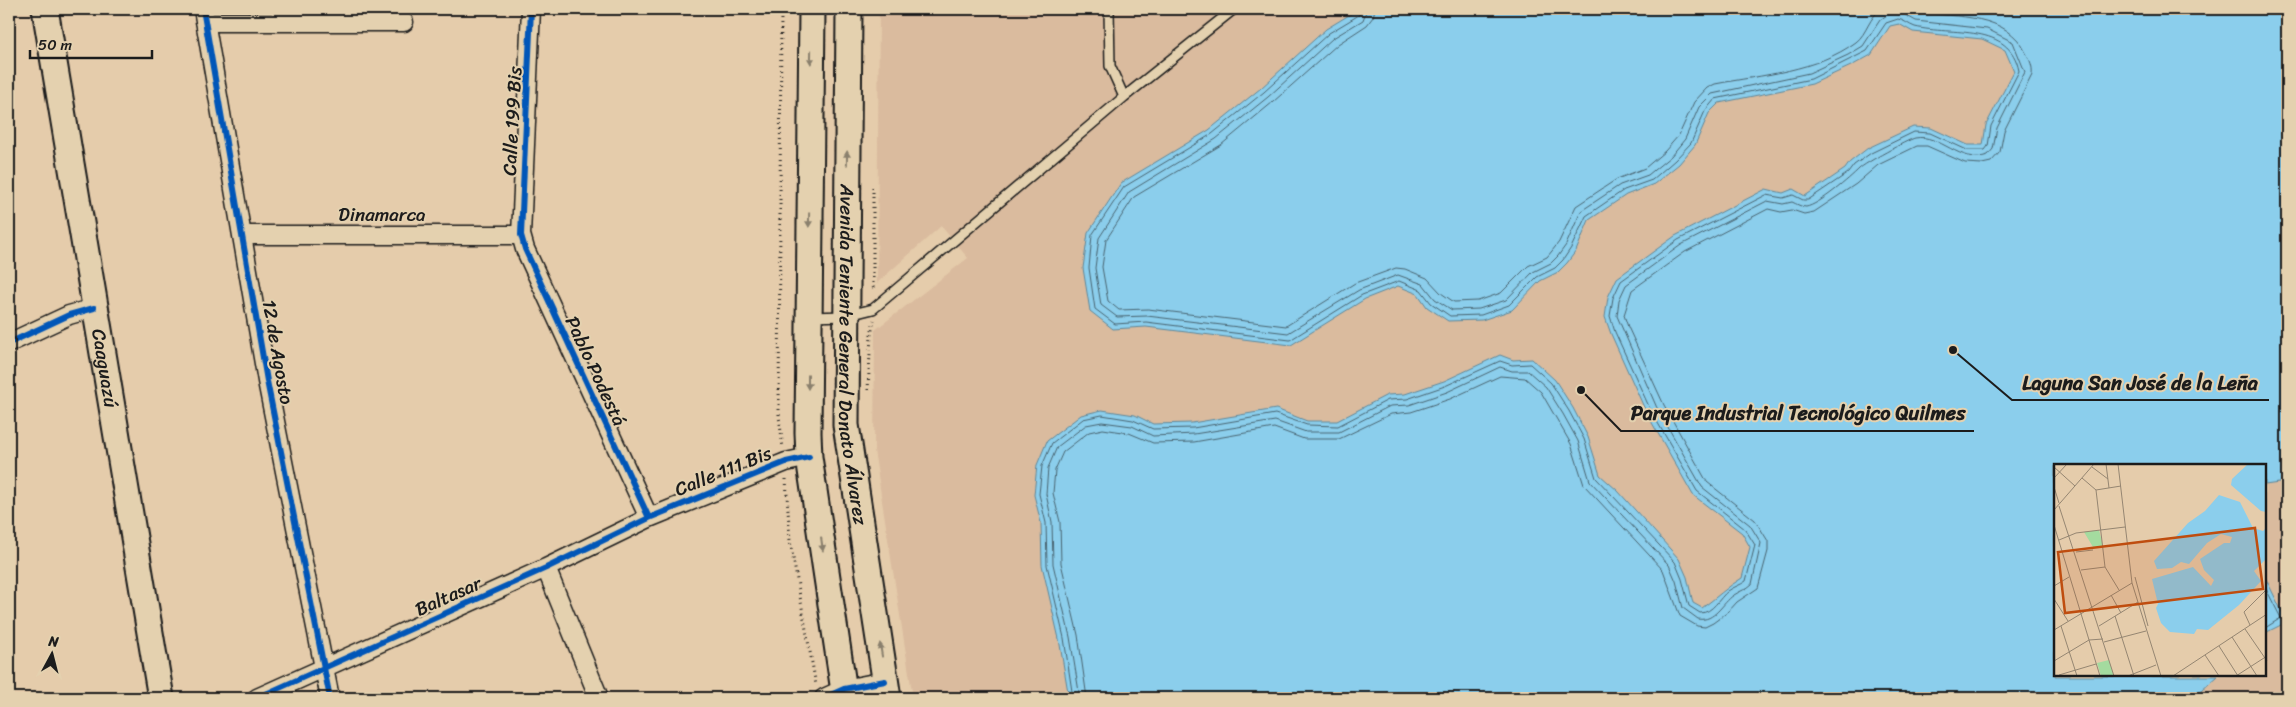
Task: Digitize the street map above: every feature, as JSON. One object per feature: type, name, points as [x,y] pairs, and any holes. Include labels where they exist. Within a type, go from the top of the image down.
[{"type":"main road","name":"Caaguazú","points":[[45,9],[161,698]]},
{"type":"main road","name":"Avenida Teniente General Donato Álvarez","points":[[812,9],[808,316],[809,457],[838,695]]},
{"type":"main road","name":"Avenida Teniente General Donato Álvarez","points":[[850,9],[845,316],[846,425],[887,690]]},
{"type":"street","name":"Calle 199 Bis","points":[[521,235],[531,9]]},
{"type":"street","points":[[204,16],[404,22]]},
{"type":"street","name":"12 de Agosto","points":[[204,16],[267,381],[330,698]]},
{"type":"street","name":"Dinamarca","points":[[243,235],[521,235]]},
{"type":"street","name":"Pablo Podestá","points":[[521,235],[525,249],[569,349],[649,518]]},
{"type":"street","points":[[9,343],[69,315],[94,308]]},
{"type":"street","name":"Calle 111 Bis","points":[[649,518],[786,462],[809,457]]},
{"type":"street","name":"Baltasar","points":[[256,698],[546,568],[649,518]]},
{"type":"street","points":[[546,568],[599,698]]},
{"type":"street","points":[[838,695],[887,690]]},
{"type":"lane","points":[[1109,9],[1110,66],[1124,98]]},
{"type":"lane","points":[[808,316],[845,316],[863,313],[875,307],[1124,98],[1234,9]]},
{"type":"path","points":[[868,400],[871,335],[875,307],[873,188]]},
{"type":"shaded area","points":[[879,9],[2287,9],[2287,698],[913,698],[874,450],[875,330],[968,258],[941,226],[877,283]]},
{"type":"water","points":[[1359,9],[2287,9],[2287,477],[2279,483],[2266,485],[2266,464],[2054,464],[2054,677],[2217,677],[2193,698],[1069,698],[1059,639],[1042,565],[1041,523],[1034,495],[1037,465],[1047,441],[1081,415],[1102,410],[1135,415],[1153,424],[1192,423],[1276,409],[1307,421],[1337,421],[1387,395],[1405,394],[1444,381],[1500,355],[1513,360],[1532,359],[1555,380],[1573,408],[1588,437],[1600,475],[1618,491],[1679,559],[1687,577],[1693,603],[1702,608],[1742,578],[1750,547],[1742,533],[1693,495],[1647,414],[1605,317],[1608,297],[1617,278],[1675,236],[1766,189],[1783,193],[1793,189],[1805,196],[1845,169],[1850,162],[1868,148],[1913,127],[1931,128],[1968,145],[1983,145],[1986,125],[2014,71],[2005,50],[1982,39],[1913,32],[1899,24],[1890,26],[1871,55],[1812,84],[1719,103],[1709,113],[1695,145],[1679,164],[1654,184],[1626,195],[1589,220],[1576,251],[1558,272],[1540,281],[1512,310],[1482,320],[1448,321],[1427,307],[1418,294],[1398,286],[1365,299],[1291,345],[1146,327],[1113,329],[1090,311],[1083,268],[1088,233],[1121,183],[1209,130],[1261,88],[1326,29]]},
{"type":"water","points":[[2266,579],[2287,622],[2266,632]]},
{"type":"cycle path","points":[[203,9],[267,381],[330,698]]},
{"type":"cycle path","points":[[531,9],[521,235],[525,249],[649,518]]},
{"type":"cycle path","points":[[9,343],[69,315],[94,308]]},
{"type":"cycle path","points":[[257,698],[546,568],[649,518],[786,462],[809,457]]},
{"type":"cycle path","points":[[824,698],[844,689],[885,681]]},
{"type":"place","name":"Laguna San José de la Leña","points":[[1953,350]]},
{"type":"place","name":"Parque Industrial Tecnológico Quilmes","points":[[1581,390]]}]
